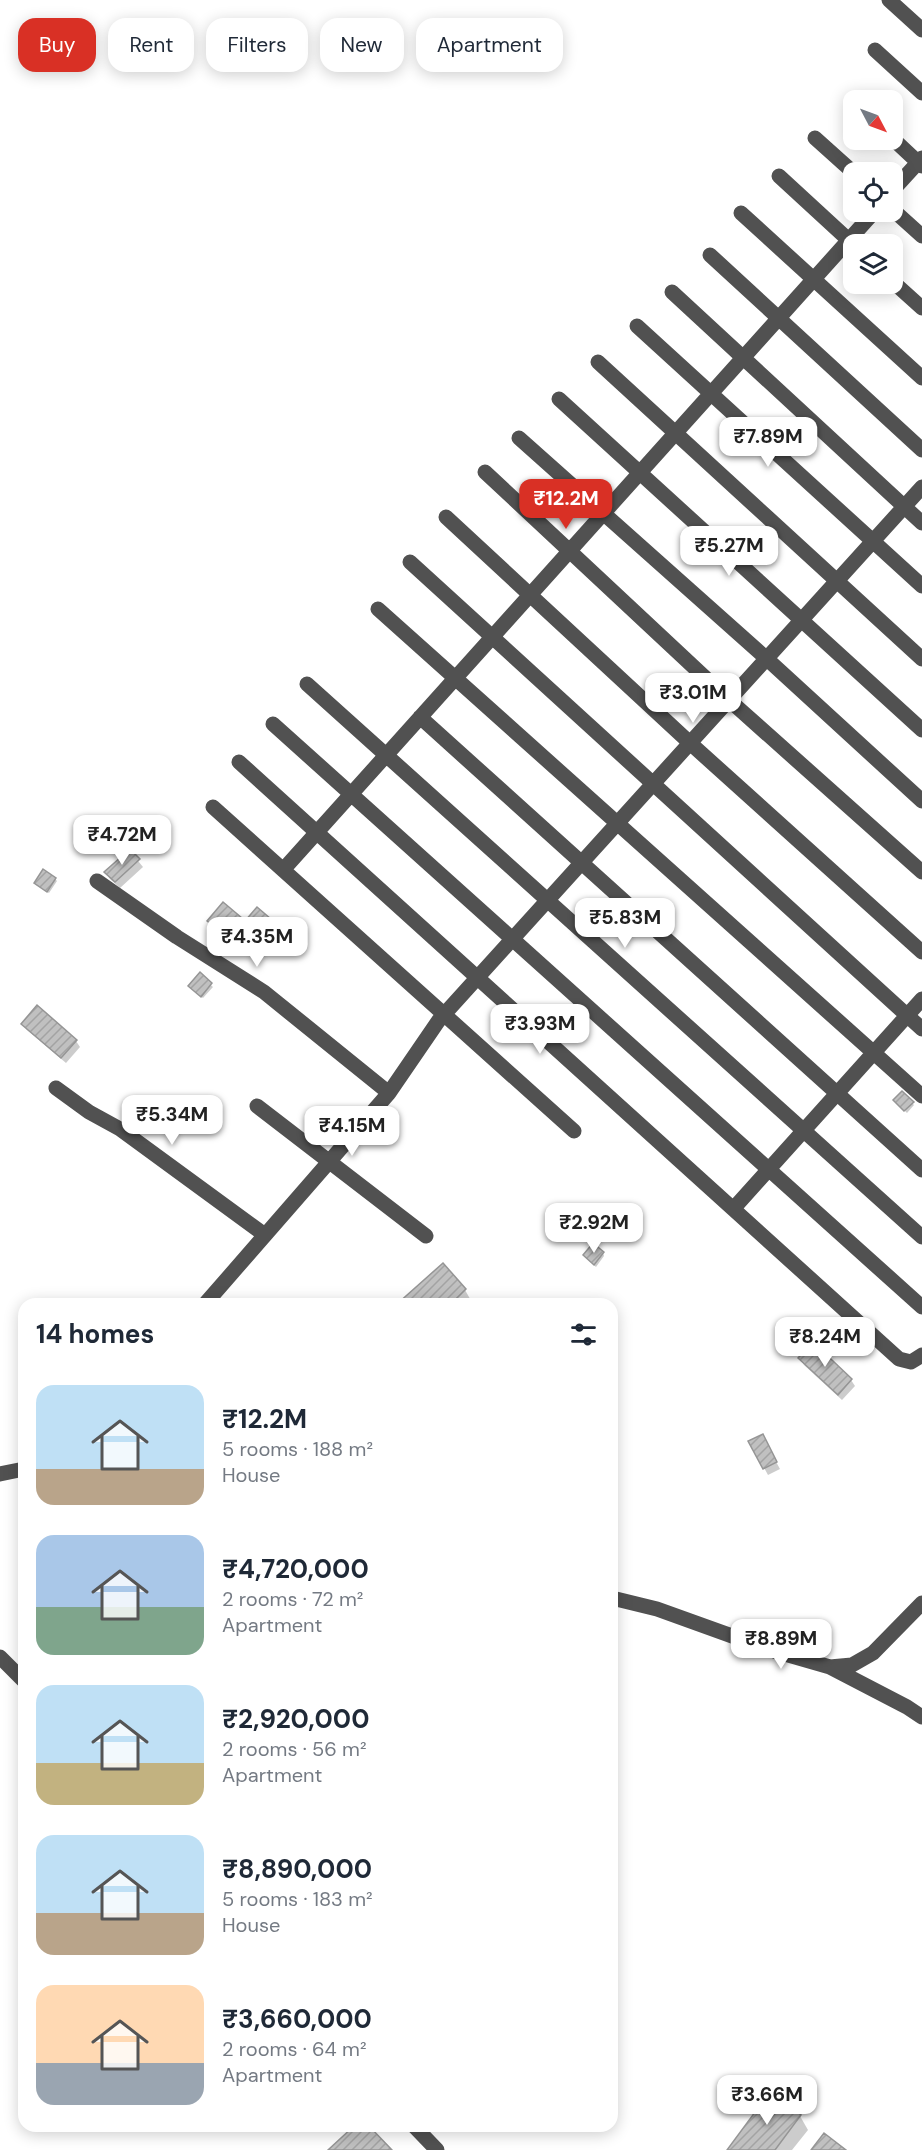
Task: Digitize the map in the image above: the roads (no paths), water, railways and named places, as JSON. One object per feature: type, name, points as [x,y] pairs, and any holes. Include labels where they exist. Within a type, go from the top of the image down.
[{"type":"street","points":[[889,0],[922,30]]},
{"type":"street","points":[[875,50],[922,93]]},
{"type":"street","points":[[814,138],[843,163]]},
{"type":"street","points":[[903,147],[921,162],[903,180]]},
{"type":"street","points":[[779,176],[843,235]]},
{"type":"street","points":[[741,213],[922,378]]},
{"type":"street","points":[[903,219],[922,236]]},
{"type":"street","points":[[857,234],[866,222]]},
{"type":"street","points":[[283,870],[813,279],[843,250]]},
{"type":"street","points":[[710,255],[922,450]]},
{"type":"street","points":[[903,291],[922,308]]},
{"type":"street","points":[[672,292],[922,523]]},
{"type":"street","points":[[637,326],[922,586]]},
{"type":"street","points":[[598,362],[922,659]]},
{"type":"street","points":[[559,399],[922,730]]},
{"type":"street","points":[[519,438],[767,658],[922,801]]},
{"type":"street","points":[[485,472],[728,699],[922,872]]},
{"type":"street","points":[[210,1298],[390,1093],[444,1014],[922,487]]},
{"type":"street","points":[[446,517],[690,743],[922,952]]},
{"type":"street","points":[[410,562],[922,1029]]},
{"type":"street","points":[[378,609],[922,1096]]},
{"type":"street","points":[[307,684],[922,1237]]},
{"type":"street","points":[[420,717],[922,1170]]},
{"type":"street","points":[[273,724],[922,1307]]},
{"type":"street","points":[[239,762],[899,1359],[911,1362],[922,1355]]},
{"type":"street","points":[[213,807],[574,1131]]},
{"type":"street","points":[[97,881],[177,937],[264,992],[390,1093]]},
{"type":"street","points":[[734,1208],[922,999]]},
{"type":"street","points":[[56,1088],[88,1112],[120,1129],[265,1235]]},
{"type":"street","points":[[257,1106],[426,1236]]},
{"type":"street","points":[[0,1474],[18,1470]]},
{"type":"street","points":[[618,1599],[657,1609],[771,1650],[830,1668],[907,1707],[922,1718]]},
{"type":"street","points":[[830,1668],[852,1665],[873,1653],[922,1603]]},
{"type":"street","points":[[0,1657],[18,1676]]},
{"type":"street","points":[[420,2132],[437,2150]]}]
